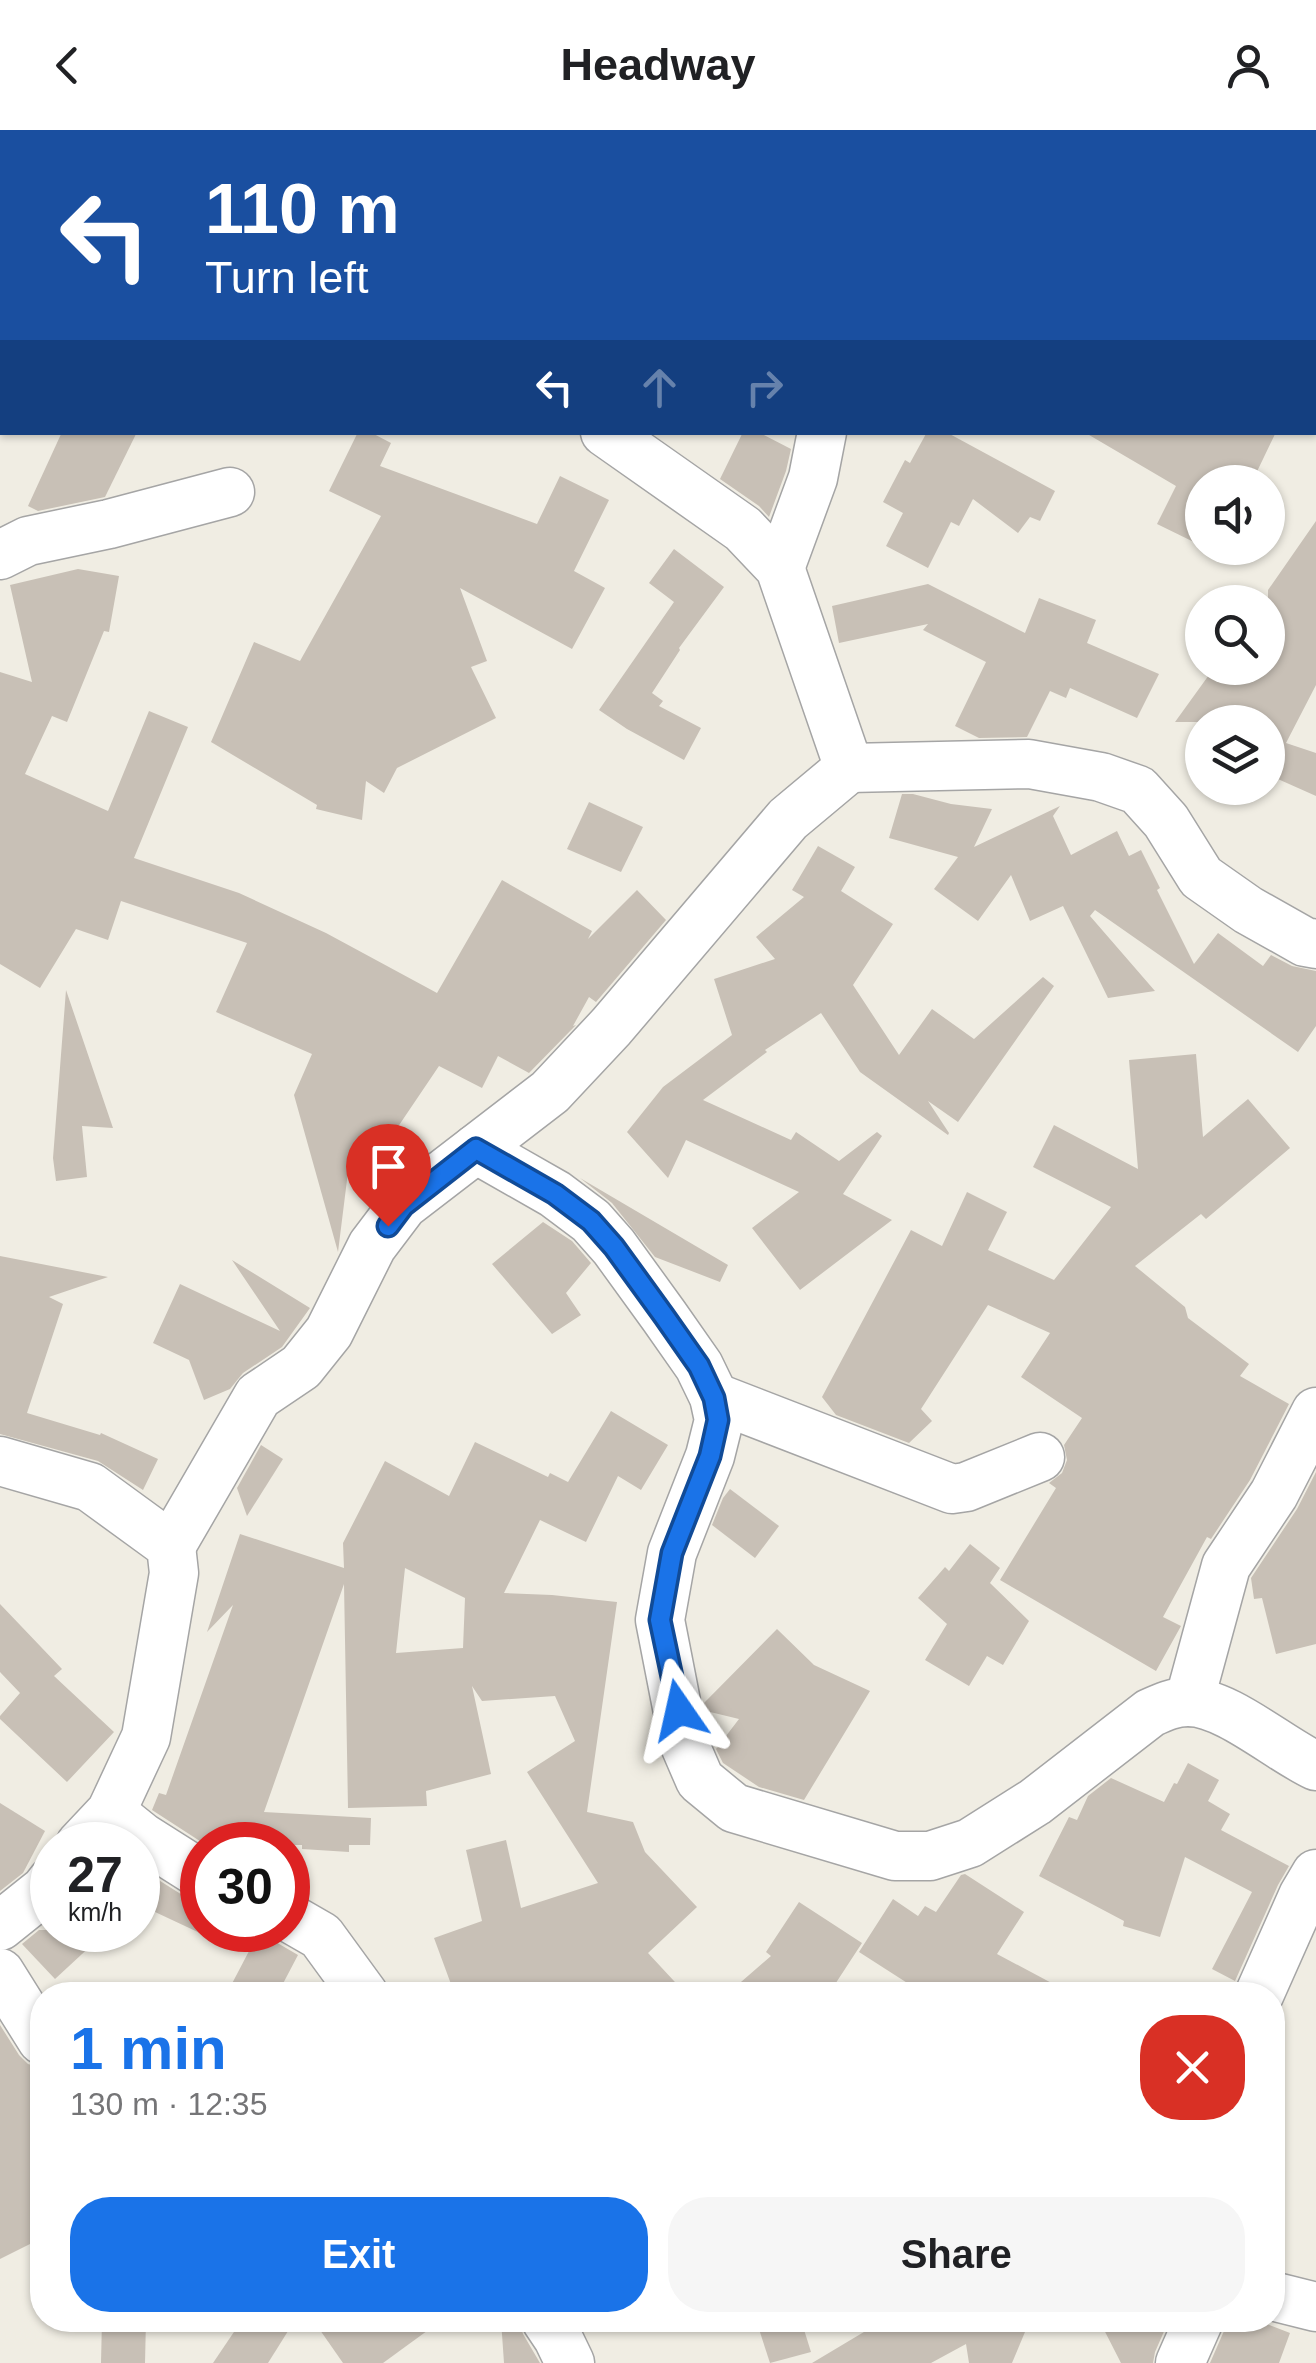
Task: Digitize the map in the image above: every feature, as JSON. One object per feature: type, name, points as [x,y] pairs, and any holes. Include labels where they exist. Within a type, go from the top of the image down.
[{"type":"street","points":[[610,435],[743,529],[780,568],[848,768]]},
{"type":"street","points":[[780,568],[813,478],[821,435]]},
{"type":"street","points":[[0,554],[28,541],[230,492]]},
{"type":"street","points":[[99,1822],[146,1737],[174,1572],[171,1546],[258,1396],[301,1367],[329,1332],[372,1246],[403,1206],[550,1092],[611,1027],[788,819],[848,768],[1029,764],[1101,777],[1138,790],[1166,821],[1201,877],[1262,918],[1304,942],[1316,944]]},
{"type":"street","points":[[476,1149],[555,1194],[591,1221],[673,1328],[699,1366],[714,1398],[718,1420],[710,1456],[672,1553],[660,1620],[684,1743],[700,1780],[734,1808],[894,1856],[930,1856],[970,1844],[1035,1802],[1150,1713],[1168,1704],[1189,1702],[1209,1704],[1227,1713],[1316,1766]]},
{"type":"street","points":[[714,1398],[952,1489],[1040,1457]]},
{"type":"street","points":[[1189,1702],[1226,1566],[1274,1494],[1316,1412]]},
{"type":"street","points":[[0,1461],[90,1487],[171,1546]]},
{"type":"street","points":[[1266,1982],[1316,1874]]},
{"type":"street","points":[[0,1926],[30,1902]]},
{"type":"street","points":[[310,1929],[322,1936],[355,1982]]},
{"type":"street","points":[[0,1973],[30,2021]]},
{"type":"street","points":[[1285,2299],[1316,2307]]},
{"type":"street","points":[[553,2332],[570,2363]]},
{"type":"street","points":[[1180,2363],[1194,2332]]},
{"type":"building","points":[[61,435],[136,435],[105,497],[38,511],[28,506]]},
{"type":"building","points":[[357,435],[376,435],[391,443],[380,466],[537,524],[560,476],[609,500],[574,571],[605,588],[572,649],[460,588],[487,661],[471,667],[496,718],[397,768],[384,793],[366,781],[362,820],[316,809],[317,805],[211,742],[254,642],[300,661],[381,516],[329,491]]},
{"type":"building","points":[[742,435],[764,435],[791,449],[769,517],[720,479]]},
{"type":"building","points":[[925,435],[952,435],[1055,491],[1040,521],[1030,517],[1018,533],[973,499],[959,526],[951,522],[928,568],[886,546],[903,513],[883,502],[905,460],[910,463]]},
{"type":"building","points":[[1089,435],[1275,435],[1260,465],[1185,465],[1185,538],[1157,524],[1176,486]]},
{"type":"building","points":[[1316,521],[1316,685],[1286,743],[1316,753],[1316,796],[1285,782],[1285,705],[1187,705],[1202,685],[1285,685],[1285,585],[1271,585]]},
{"type":"building","points":[[674,549],[724,587],[652,693],[663,701],[659,706],[701,728],[684,760],[599,710],[674,602],[649,583]]},
{"type":"building","points":[[78,569],[119,576],[109,632],[104,631],[67,722],[52,716],[25,774],[108,811],[149,711],[188,727],[134,858],[239,893],[326,933],[437,993],[502,880],[592,931],[588,939],[637,890],[666,920],[596,1002],[589,997],[573,1026],[576,1025],[529,1073],[498,1056],[482,1088],[439,1066],[387,1143],[408,1167],[376,1195],[349,1164],[338,1252],[294,1095],[312,1054],[216,1012],[247,943],[121,901],[108,940],[76,929],[40,988],[0,964],[0,672],[32,682],[10,585]]},
{"type":"building","points":[[928,584],[1025,633],[1039,598],[1096,620],[1087,643],[1159,674],[1137,718],[1070,688],[1066,698],[1050,691],[1027,737],[979,738],[955,726],[986,662],[923,630],[928,624],[839,643],[832,606]]},
{"type":"building","points":[[1185,708],[1185,722],[1175,722]]},
{"type":"building","points":[[902,794],[992,809],[974,847],[1060,806],[1053,816],[1071,855],[1117,831],[1129,856],[1141,850],[1194,964],[1218,933],[1263,966],[1271,955],[1292,966],[1316,971],[1316,1026],[1298,1052],[1095,910],[1090,916],[1155,991],[1108,998],[1063,906],[1030,921],[1011,875],[978,921],[934,889],[958,857],[889,838]]},
{"type":"building","points":[[589,802],[643,827],[621,872],[567,849]]},
{"type":"building","points":[[818,846],[855,867],[841,891],[893,924],[853,985],[899,1055],[932,1009],[974,1039],[1043,977],[1054,986],[958,1122],[928,1101],[948,1135],[860,1072],[821,1013],[765,1050],[703,1100],[791,1140],[796,1132],[839,1161],[877,1132],[882,1136],[843,1194],[892,1220],[800,1290],[752,1228],[799,1192],[686,1140],[668,1178],[627,1132],[663,1087],[732,1035],[714,979],[775,959],[756,937],[804,897],[792,890]]},
{"type":"building","points":[[66,990],[113,1128],[82,1126],[87,1177],[56,1181],[53,1158]]},
{"type":"building","points":[[1196,1054],[1203,1137],[1248,1099],[1290,1148],[1206,1219],[1201,1214],[1135,1266],[1185,1307],[1188,1318],[1249,1364],[1240,1376],[1289,1404],[1250,1480],[1211,1539],[1207,1537],[1163,1617],[1181,1626],[1156,1671],[1000,1580],[1056,1488],[1049,1483],[1062,1473],[1067,1460],[1064,1445],[1082,1418],[1021,1377],[1050,1333],[988,1305],[921,1409],[932,1421],[909,1443],[836,1415],[822,1397],[911,1230],[942,1246],[967,1192],[1007,1212],[988,1250],[1054,1280],[1111,1207],[1033,1167],[1054,1125],[1138,1169],[1129,1060]]},
{"type":"building","points":[[580,1178],[728,1265],[720,1282],[655,1257],[612,1203]]},
{"type":"building","points":[[543,1222],[572,1241],[591,1263],[566,1293],[581,1315],[552,1334],[492,1264]]},
{"type":"building","points":[[0,1256],[108,1277],[49,1297],[63,1304],[27,1413],[101,1433],[158,1459],[143,1490],[98,1461],[0,1434]]},
{"type":"building","points":[[232,1260],[310,1308],[282,1347],[243,1373],[230,1389],[204,1400],[189,1360],[153,1343],[180,1284],[280,1331]]},
{"type":"building","points":[[611,1411],[668,1445],[641,1490],[618,1476],[586,1542],[540,1520],[504,1593],[617,1602],[587,1812],[633,1822],[645,1852],[697,1907],[648,1953],[675,1982],[450,1982],[434,1938],[482,1921],[466,1850],[506,1840],[521,1908],[598,1883],[527,1772],[575,1741],[555,1696],[482,1701],[472,1686],[491,1774],[426,1791],[427,1806],[348,1808],[344,1584],[264,1812],[371,1818],[370,1845],[349,1845],[349,1852],[310,1850],[310,1822],[180,1822],[180,1828],[152,1810],[159,1793],[166,1795],[233,1605],[207,1632],[240,1534],[344,1568],[343,1543],[385,1461],[449,1496],[475,1442],[548,1477],[550,1473],[568,1482]],"holes":[[[405,1568],[465,1598],[463,1648],[396,1653]]]},
{"type":"building","points":[[261,1445],[283,1459],[247,1516],[237,1488]]},
{"type":"building","points":[[1316,1472],[1316,1644],[1276,1654],[1262,1598],[1254,1599],[1251,1578],[1297,1509]]},
{"type":"building","points":[[730,1489],[779,1526],[755,1558],[712,1525]]},
{"type":"building","points":[[970,1544],[1000,1568],[990,1583],[1029,1621],[1003,1665],[987,1656],[969,1686],[925,1660],[947,1624],[918,1598],[945,1567],[949,1571]]},
{"type":"building","points":[[0,1604],[62,1669],[54,1676],[114,1732],[67,1782],[0,1719],[20,1693],[0,1672]]},
{"type":"building","points":[[777,1629],[814,1665],[870,1691],[804,1800],[759,1787],[723,1763],[716,1749],[739,1719],[706,1711],[704,1703]]},
{"type":"building","points":[[1188,1763],[1219,1780],[1208,1801],[1230,1814],[1221,1830],[1289,1866],[1235,1981],[1212,1969],[1252,1892],[1185,1857],[1160,1937],[1123,1926],[1124,1921],[1039,1876],[1069,1817],[1077,1820],[1088,1796],[1111,1778],[1164,1802]]},
{"type":"building","points":[[0,1803],[31,1822],[30,1860],[23,1873],[0,1891]]},
{"type":"building","points":[[961,1875],[1024,1912],[997,1954],[1050,1982],[906,1982],[859,1952],[893,1899],[918,1916],[925,1906],[936,1912]]},
{"type":"building","points":[[160,1881],[180,1894],[180,1924],[160,1914]]},
{"type":"building","points":[[799,1902],[862,1943],[836,1982],[741,1982],[771,1956],[766,1952]]},
{"type":"building","points":[[30,1937],[30,1952],[84,1952],[55,1979],[22,1944]]},
{"type":"building","points":[[248,1952],[293,1952],[298,1955],[284,1982],[233,1982]]},
{"type":"building","points":[[0,2025],[30,2065],[30,2244],[0,2259]]},
{"type":"building","points":[[102,2332],[146,2332],[145,2363],[101,2363]]},
{"type":"building","points":[[234,2332],[287,2332],[268,2363],[213,2363]]},
{"type":"building","points":[[321,2332],[426,2332],[383,2363],[343,2363]]},
{"type":"building","points":[[502,2332],[522,2332],[540,2363],[504,2363]]},
{"type":"building","points":[[760,2332],[805,2332],[811,2352],[770,2363]]},
{"type":"building","points":[[864,2332],[1025,2332],[1012,2363],[969,2363],[966,2344],[931,2363],[812,2363]]},
{"type":"building","points":[[1105,2332],[1164,2332],[1153,2363],[1121,2363]]},
{"type":"building","points":[[1224,2332],[1290,2333],[1279,2363],[1210,2363]]},
{"type":"route","points":[[388,1226],[403,1206],[476,1149],[555,1194],[591,1221],[699,1366],[714,1398],[718,1420],[710,1456],[672,1553],[660,1620],[679,1710]]}]
